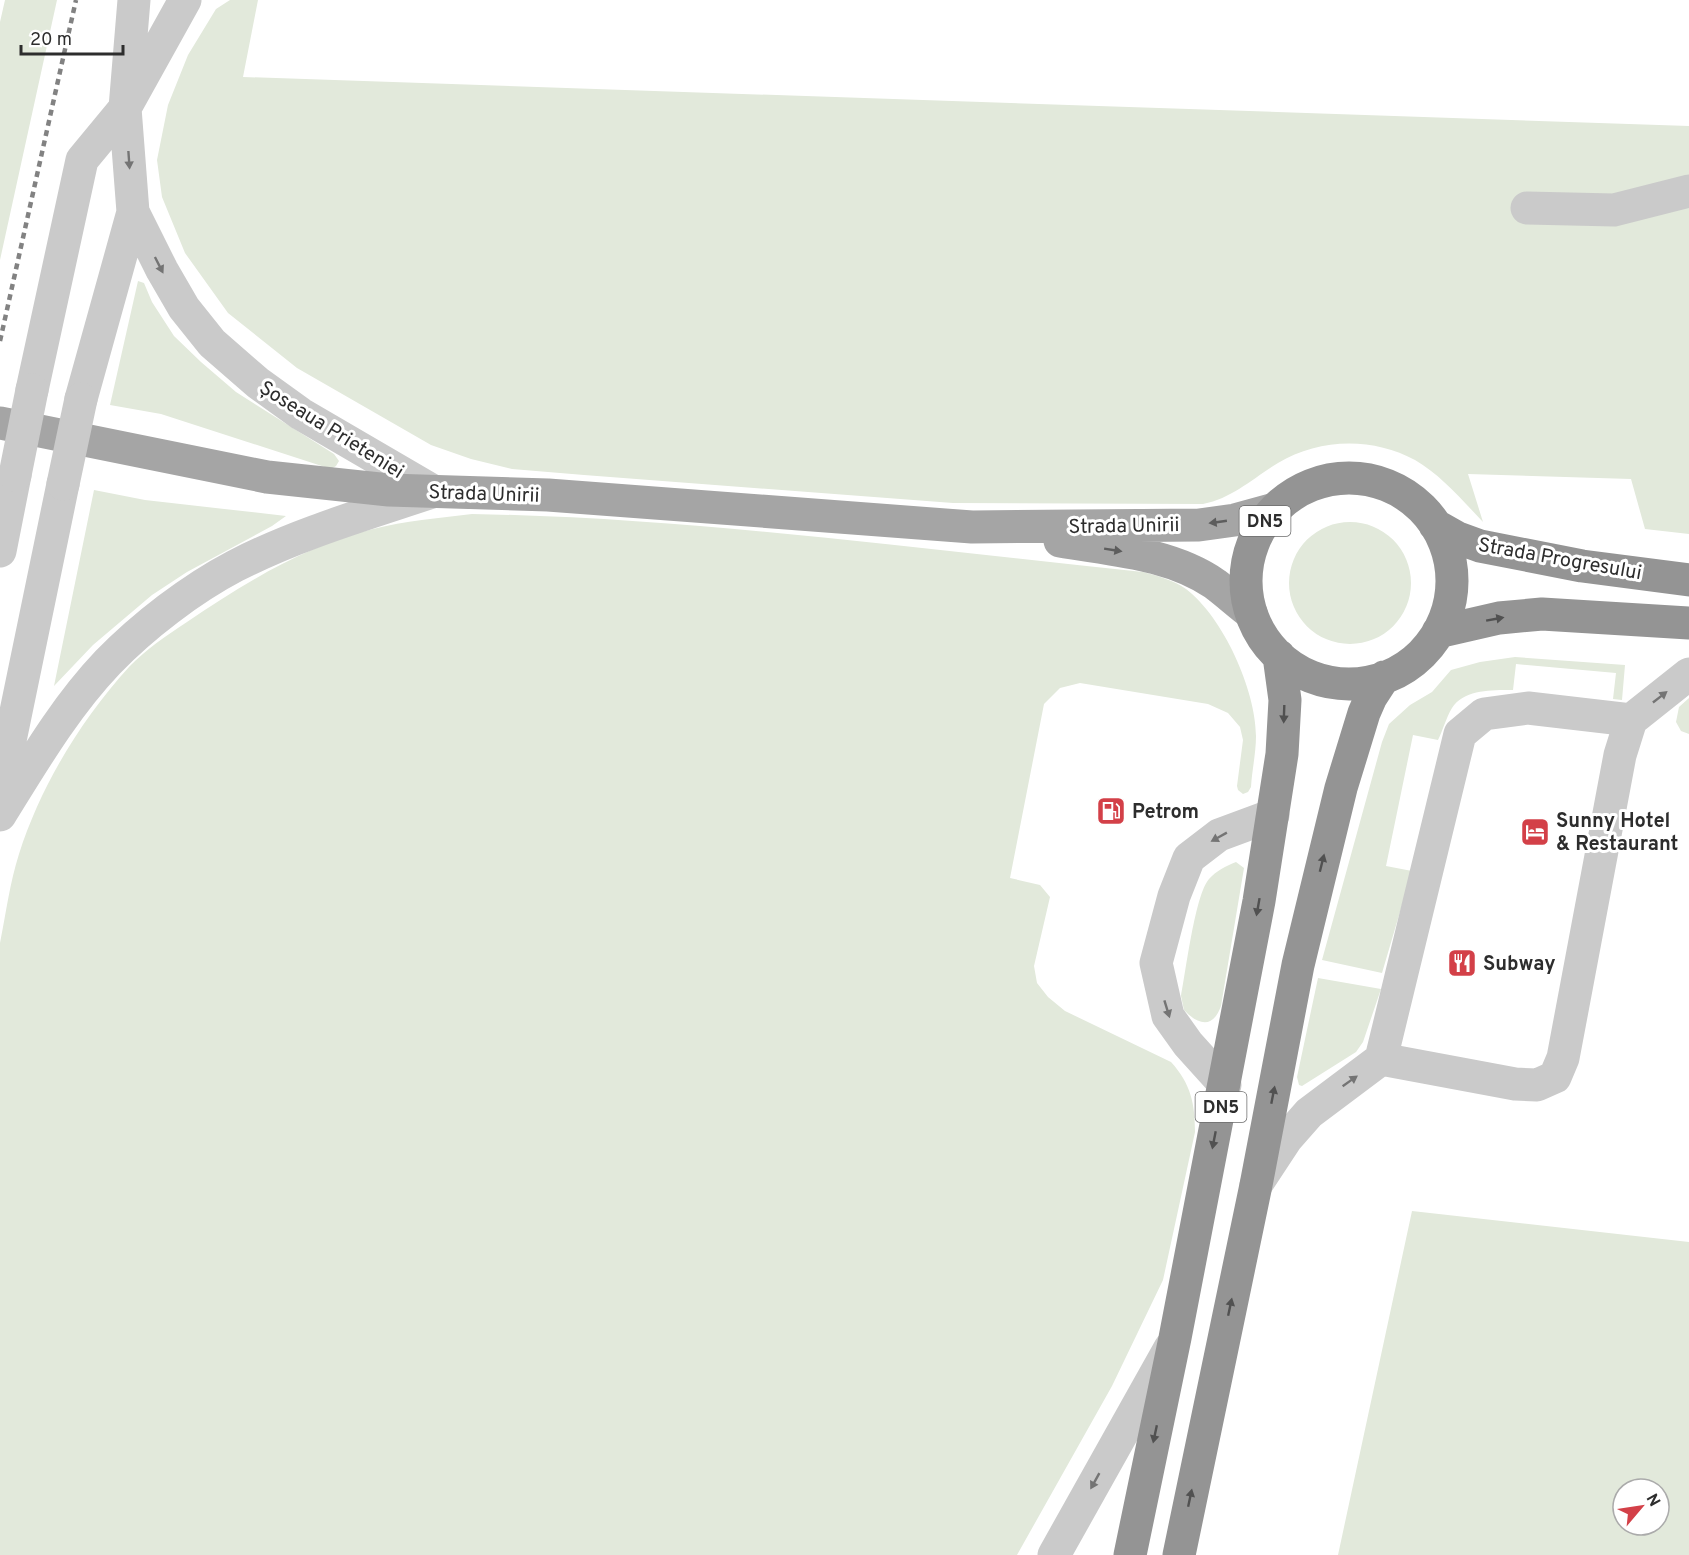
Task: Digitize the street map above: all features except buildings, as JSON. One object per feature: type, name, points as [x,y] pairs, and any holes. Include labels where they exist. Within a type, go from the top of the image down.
[{"type":"highway","name":"DN5","points":[[1359,478],[1398,490],[1422,509],[1435,525],[1447,553],[1451,573],[1449,603],[1438,632],[1426,649],[1411,663],[1384,677],[1354,683],[1323,681],[1295,669],[1279,656],[1260,633],[1251,613],[1246,593],[1247,563],[1257,534],[1275,509],[1290,495],[1328,480],[1359,478]]},
{"type":"highway","name":"Strada Progresului","points":[[1435,525],[1480,546],[1582,566],[1689,580]]},
{"type":"highway","points":[[1438,632],[1520,615],[1542,614],[1689,623]]},
{"type":"highway","name":"DN5","points":[[1130,1555],[1225,1085],[1274,816],[1282,753],[1285,700],[1279,656]]},
{"type":"highway","name":"DN5","points":[[1179,1555],[1256,1185],[1298,966],[1341,788],[1364,713],[1384,677]]},
{"type":"main road","name":"Strada Unirii","points":[[0,423],[267,477],[389,490],[560,496],[972,527],[1199,525],[1235,520],[1275,509]]},
{"type":"main road","name":"Strada Unirii","points":[[972,527],[1153,557],[1214,583],[1251,613]]},
{"type":"street","name":"Șoseaua Prieteniei","points":[[134,0],[125,108],[133,212],[184,308],[212,343],[258,383],[301,414],[434,491]]},
{"type":"street","points":[[0,551],[82,160],[125,108],[185,0]]},
{"type":"street","points":[[1527,208],[1614,210],[1689,191]]},
{"type":"street","points":[[0,789],[81,399],[133,212]]},
{"type":"street","points":[[0,815],[43,746],[78,697],[107,663],[140,632],[234,567],[290,543],[434,491]]},
{"type":"street","points":[[1381,1059],[1515,1084],[1537,1085],[1555,1077],[1563,1058],[1620,755],[1631,720],[1689,674]]},
{"type":"street","points":[[1256,1185],[1287,1138],[1308,1113],[1381,1059],[1460,734],[1484,714],[1528,708],[1631,720]]},
{"type":"street","points":[[1225,1085],[1188,1044],[1168,1016],[1156,963],[1174,896],[1189,858],[1220,835],[1274,816]]},
{"type":"street","points":[[1054,1555],[1175,1338]]},
{"type":"shaded area","points":[[5,0],[57,0],[0,260],[0,22]]},
{"type":"shaded area","points":[[230,0],[258,0],[243,77],[1689,126],[1689,534],[1645,529],[1631,479],[1468,474],[1483,522],[1451,488],[1425,466],[1399,452],[1364,444],[1328,445],[1294,455],[1224,497],[1203,504],[953,503],[584,475],[512,469],[471,459],[431,445],[297,368],[228,313],[185,253],[162,197],[157,160],[168,105],[188,55],[216,9]]},
{"type":"shaded area","points":[[138,281],[144,283],[152,302],[174,336],[201,362],[236,392],[334,454],[339,461],[336,466],[331,469],[161,414],[110,405]]},
{"type":"shaded area","points":[[94,490],[145,500],[286,516],[272,526],[187,572],[152,595],[93,645],[54,686]]},
{"type":"shaded area","points":[[472,514],[724,528],[1143,572],[1171,581],[1186,589],[1200,601],[1213,617],[1235,656],[1244,677],[1255,718],[1256,742],[1251,787],[1243,794],[1237,786],[1243,740],[1240,727],[1228,713],[1208,704],[1080,683],[1060,688],[1044,704],[1010,878],[1040,885],[1050,897],[1034,966],[1037,983],[1048,997],[1065,1011],[1171,1062],[1187,1086],[1194,1112],[1195,1132],[1163,1280],[1112,1386],[1017,1555],[0,1555],[0,943],[16,865],[39,803],[64,754],[111,687],[142,655],[179,627],[253,580],[299,555],[324,545],[385,526]]},
{"type":"shaded area","points":[[1350,522],[1373,527],[1384,532],[1393,540],[1401,549],[1406,560],[1411,583],[1406,606],[1401,617],[1393,626],[1384,634],[1373,639],[1350,644],[1327,639],[1316,634],[1307,626],[1299,617],[1294,606],[1289,583],[1294,560],[1299,549],[1307,540],[1316,532],[1327,527]]},
{"type":"shaded area","points":[[1515,657],[1625,665],[1622,700],[1613,699],[1616,673],[1516,664],[1513,690],[1480,692],[1464,697],[1452,708],[1438,740],[1413,735],[1386,866],[1412,871],[1382,973],[1322,960],[1382,742],[1389,724],[1410,705],[1432,692],[1451,670],[1480,662]]},
{"type":"shaded area","points":[[1689,698],[1689,734],[1681,731],[1676,722],[1679,707]]},
{"type":"shaded area","points":[[1236,862],[1244,868],[1221,1006],[1214,1018],[1205,1022],[1200,1021],[1184,1010],[1181,996],[1195,916],[1209,879],[1221,869]]},
{"type":"shaded area","points":[[1318,978],[1381,989],[1363,1042],[1356,1052],[1302,1086],[1299,1085],[1297,1077]]},
{"type":"shaded area","points":[[1412,1211],[1689,1242],[1689,1555],[1338,1555]]},
{"type":"railway","points":[[0,341],[76,0]]},
{"type":"place","name":"Petrom","points":[[1111,811]]},
{"type":"place","name":"Sunny Hotel & Restaurant","points":[[1535,832]]},
{"type":"place","name":"Subway","points":[[1462,963]]}]
